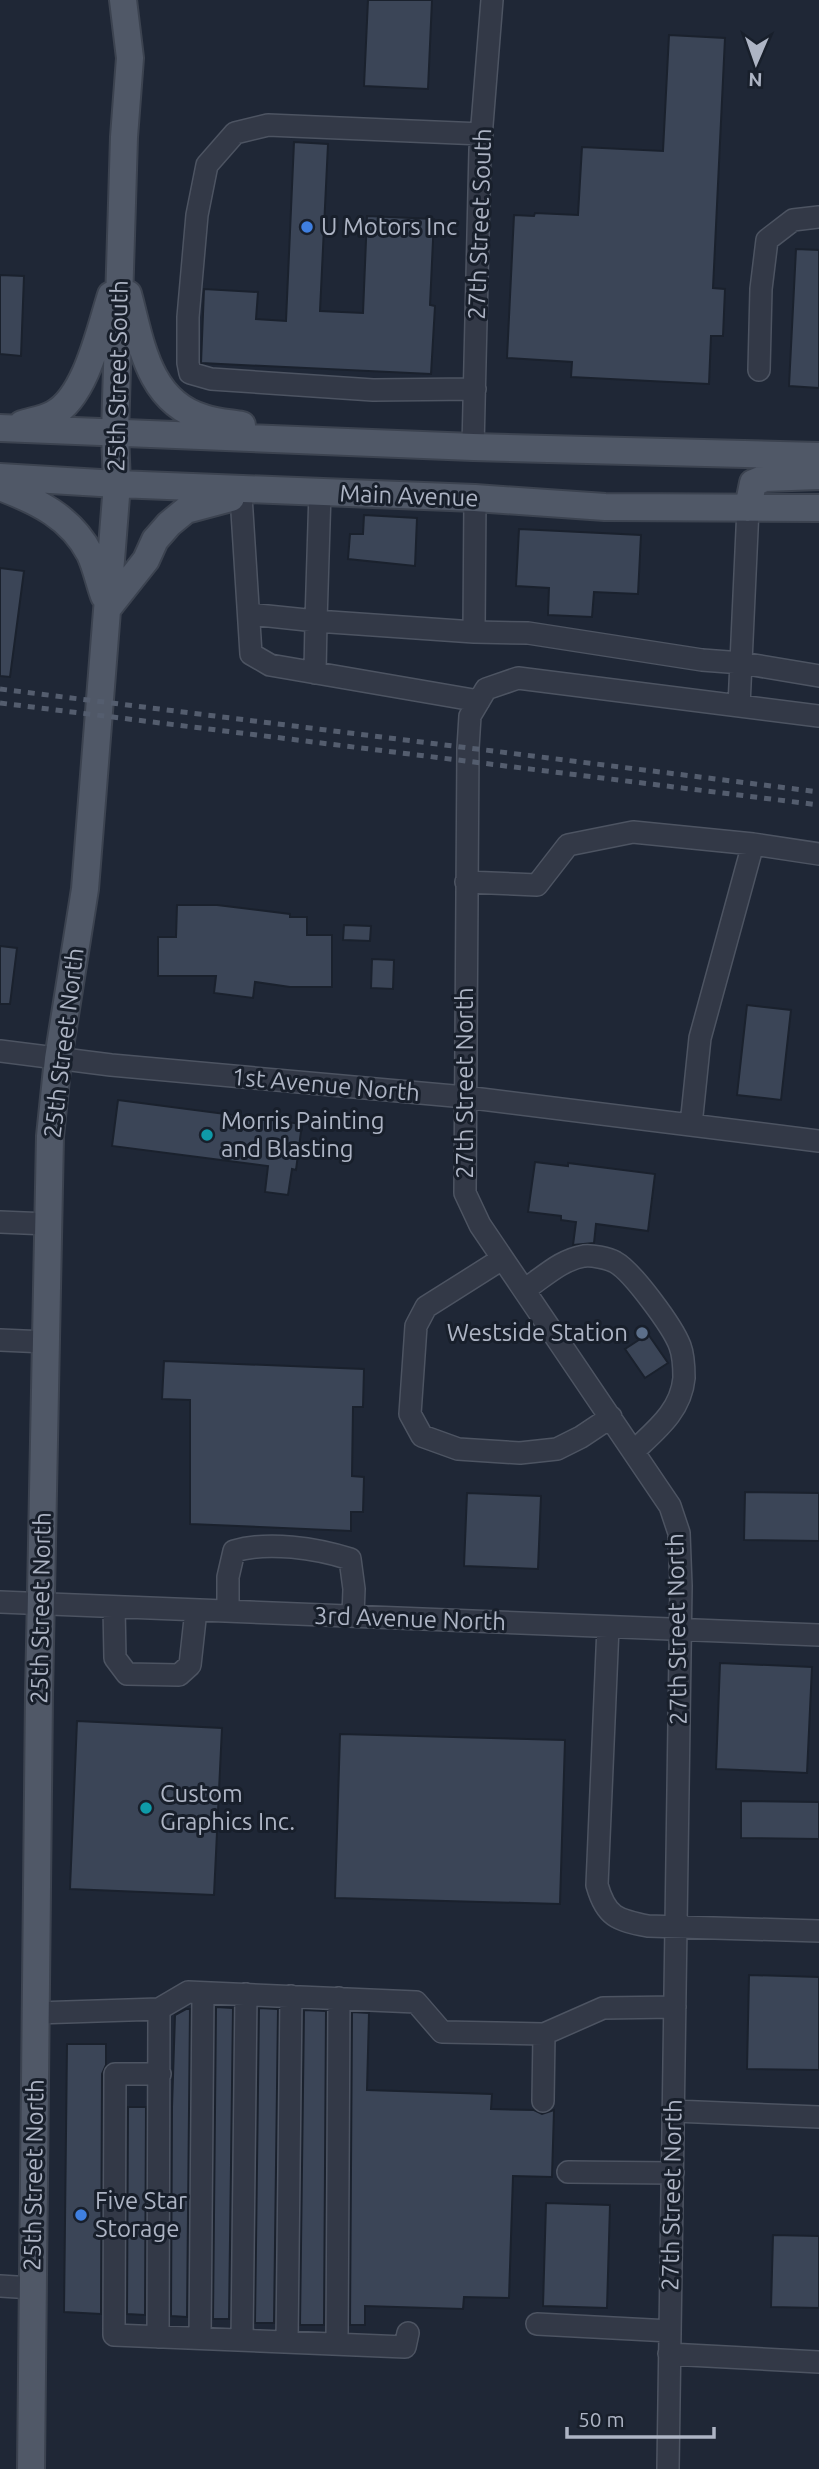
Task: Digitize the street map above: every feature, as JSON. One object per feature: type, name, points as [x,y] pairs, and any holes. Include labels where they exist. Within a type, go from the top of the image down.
[{"type":"main road","name":"25th Street South","points":[[97,751],[117,485],[115,434],[124,137],[130,58],[122,0]]},
{"type":"main road","points":[[4,428],[54,414],[69,400],[80,384],[90,360],[121,267]]},
{"type":"main road","points":[[121,267],[148,365],[159,387],[172,402],[203,418],[351,443]]},
{"type":"main road","name":"Main Avenue","points":[[4,428],[351,443],[819,456]]},
{"type":"main road","points":[[748,508],[753,484],[765,478],[819,476]]},
{"type":"main road","name":"Main Avenue","points":[[0,477],[117,485],[474,498],[605,507],[819,508]]},
{"type":"main road","points":[[0,487],[27,497],[64,519],[90,554],[108,607]]},
{"type":"main road","points":[[108,607],[146,560],[155,540],[186,510],[216,500],[274,491]]},
{"type":"main road","name":"25th Street North","points":[[31,2469],[41,1604],[50,1136],[58,1059],[85,889],[97,751]]},
{"type":"street","name":"27th Street South","points":[[473,447],[482,134],[492,0]]},
{"type":"street","points":[[475,389],[373,390],[211,379],[195,375],[190,373],[188,363],[188,317],[197,215],[207,165],[235,133],[268,125],[482,134]]},
{"type":"street","points":[[759,370],[761,289],[767,240],[793,220],[819,216]]},
{"type":"street","points":[[315,673],[320,492]]},
{"type":"street","points":[[241,496],[251,654],[270,665],[479,701],[486,689],[518,678],[819,716]]},
{"type":"street","points":[[474,498],[474,632]]},
{"type":"street","points":[[739,706],[748,508]]},
{"type":"street","points":[[248,614],[474,632],[528,633],[819,676]]},
{"type":"street","name":"27th Street North","points":[[479,701],[471,716],[470,727],[466,882],[465,1193],[480,1225],[670,1506],[679,1533],[681,1629],[668,2469]]},
{"type":"street","points":[[466,882],[537,884],[568,845],[633,832],[753,844],[819,854]]},
{"type":"street","points":[[691,1125],[700,1038],[753,844]]},
{"type":"street","name":"1st Avenue North","points":[[0,1051],[58,1059],[465,1097],[819,1141]]},
{"type":"street","points":[[0,1222],[48,1224]]},
{"type":"street","points":[[524,1290],[562,1262],[587,1255],[615,1262],[638,1283],[657,1309],[680,1346],[684,1376],[680,1398],[669,1417],[634,1451]]},
{"type":"street","points":[[502,1258],[426,1307],[416,1326],[410,1414],[422,1436],[458,1449],[520,1453],[557,1449],[611,1418]]},
{"type":"street","points":[[0,1340],[46,1342]]},
{"type":"street","points":[[228,1611],[228,1577],[234,1551],[251,1546],[324,1550],[350,1559],[354,1589],[353,1616]]},
{"type":"street","name":"3rd Avenue North","points":[[0,1602],[819,1635]]},
{"type":"street","points":[[114,1607],[115,1658],[127,1674],[179,1675],[190,1665],[196,1610]]},
{"type":"street","points":[[608,1627],[597,1885],[602,1904],[615,1916],[627,1922],[648,1926],[819,1931]]},
{"type":"street","points":[[36,2013],[159,2009],[188,1992],[246,1994],[416,2002],[442,2032],[544,2034],[603,2008],[675,2007]]},
{"type":"street","points":[[200,2338],[203,1993]]},
{"type":"street","points":[[242,2340],[246,1994]]},
{"type":"street","points":[[287,2342],[291,1996]]},
{"type":"street","points":[[337,2344],[339,1998]]},
{"type":"street","points":[[158,2337],[159,2009]]},
{"type":"street","points":[[543,2101],[544,2034]]},
{"type":"street","points":[[160,2074],[115,2074],[114,2335],[405,2347],[408,2333]]},
{"type":"street","points":[[674,2111],[819,2117]]},
{"type":"street","points":[[568,2172],[673,2173]]},
{"type":"street","points":[[0,2287],[33,2288]]},
{"type":"street","points":[[537,2324],[670,2330]]},
{"type":"street","points":[[669,2354],[819,2361]]},
{"type":"building","points":[[368,0],[432,0],[428,89],[364,86]]},
{"type":"building","points":[[669,35],[725,38],[713,288],[725,289],[723,336],[711,336],[709,384],[571,377],[572,362],[507,358],[514,215],[578,215],[582,147],[663,151]]},
{"type":"building","points":[[294,142],[328,144],[320,311],[363,313],[367,216],[434,219],[430,305],[435,306],[431,374],[201,363],[204,289],[258,292],[256,319],[286,321]]},
{"type":"building","points":[[796,249],[819,250],[819,388],[789,386]]},
{"type":"building","points":[[0,275],[24,276],[21,356],[0,354]]},
{"type":"building","points":[[364,515],[417,518],[415,566],[348,559],[350,534],[363,534]]},
{"type":"building","points":[[519,529],[641,535],[638,594],[594,592],[592,617],[548,615],[549,588],[516,586]]},
{"type":"building","points":[[0,568],[24,571],[10,677],[0,676]]},
{"type":"building","points":[[177,905],[217,905],[290,914],[290,917],[307,917],[307,935],[332,935],[332,987],[290,987],[255,982],[253,998],[214,993],[216,976],[158,976],[158,937],[176,937]]},
{"type":"building","points":[[344,925],[371,926],[370,941],[343,940]]},
{"type":"building","points":[[0,946],[17,948],[10,1004],[0,1004]]},
{"type":"building","points":[[372,959],[394,960],[393,989],[371,988]]},
{"type":"building","points":[[747,1005],[791,1010],[781,1100],[737,1095]]},
{"type":"building","name":"Morris Painting and Blasting","points":[[118,1100],[302,1124],[296,1170],[292,1169],[288,1195],[265,1192],[268,1166],[112,1146]]},
{"type":"building","points":[[535,1162],[568,1166],[568,1163],[655,1174],[648,1231],[596,1224],[594,1243],[573,1245],[576,1222],[561,1220],[561,1216],[528,1212]]},
{"type":"building","points":[[648,1334],[668,1363],[645,1378],[625,1349]]},
{"type":"building","points":[[164,1361],[364,1369],[363,1407],[353,1407],[352,1476],[364,1477],[363,1512],[351,1512],[351,1531],[190,1524],[190,1400],[162,1399]]},
{"type":"building","points":[[745,1492],[819,1493],[819,1541],[744,1540]]},
{"type":"building","points":[[467,1493],[541,1496],[538,1569],[464,1566]]},
{"type":"building","points":[[720,1663],[812,1667],[807,1773],[716,1769]]},
{"type":"building","name":"Custom Graphics Inc.","points":[[77,1721],[222,1728],[214,1895],[70,1889]]},
{"type":"building","points":[[340,1734],[565,1740],[560,1904],[335,1898]]},
{"type":"building","points":[[741,1801],[819,1802],[819,1839],[741,1838]]},
{"type":"building","points":[[749,1975],[819,1977],[819,2070],[747,2069]]},
{"type":"building","name":"Five Star Storage","points":[[216,2007],[233,2008],[229,2319],[213,2319]]},
{"type":"building","name":"Five Star Storage","points":[[259,2008],[278,2009],[274,2323],[255,2323]]},
{"type":"building","name":"Five Star Storage","points":[[190,2009],[187,2317],[171,2316],[175,2015]]},
{"type":"building","points":[[304,2010],[326,2011],[324,2325],[300,2325]]},
{"type":"building","points":[[352,2012],[369,2013],[367,2090],[492,2094],[491,2109],[534,2110],[542,2114],[554,2110],[552,2177],[513,2176],[509,2298],[464,2297],[463,2309],[365,2306],[365,2325],[350,2325]]},
{"type":"building","name":"Five Star Storage","points":[[67,2044],[106,2044],[106,2065],[102,2074],[101,2314],[64,2312]]},
{"type":"building","name":"Five Star Storage","points":[[128,2107],[146,2107],[145,2315],[127,2314]]},
{"type":"building","points":[[546,2203],[610,2205],[607,2308],[543,2306]]},
{"type":"building","points":[[773,2235],[819,2236],[819,2308],[771,2307]]},
{"type":"railway","points":[[0,689],[819,792]]},
{"type":"railway","points":[[0,703],[819,805]]},
{"type":"place","name":"U Motors Inc","points":[[307,227]]},
{"type":"place","name":"Morris Painting and Blasting","points":[[207,1135]]},
{"type":"place","name":"Westside Station","points":[[642,1333]]},
{"type":"place","name":"Custom Graphics Inc.","points":[[146,1808]]},
{"type":"place","name":"Five Star Storage","points":[[81,2215]]}]
